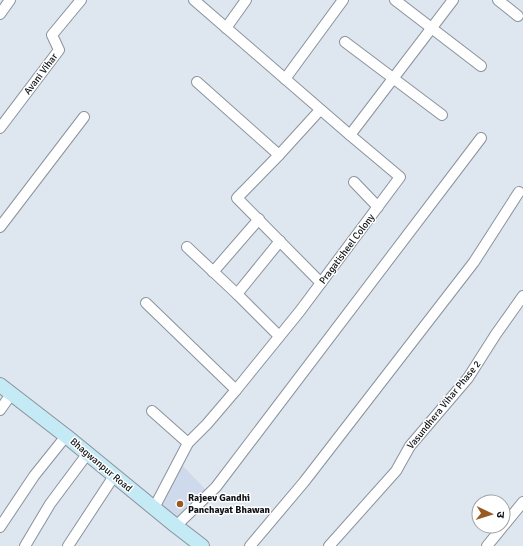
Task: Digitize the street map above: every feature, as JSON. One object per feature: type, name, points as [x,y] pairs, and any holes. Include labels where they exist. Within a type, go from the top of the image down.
[{"type":"street","points":[[0,14],[10,0]]},
{"type":"street","name":"Avani Vihar","points":[[0,128],[59,50],[52,35],[81,0]]},
{"type":"street","points":[[194,0],[350,135],[453,0]]},
{"type":"street","points":[[226,28],[246,0]]},
{"type":"street","points":[[285,79],[343,0]]},
{"type":"street","points":[[394,0],[481,66]]},
{"type":"street","points":[[498,0],[518,16]]},
{"type":"street","points":[[345,42],[442,115]]},
{"type":"street","points":[[197,82],[279,155]]},
{"type":"street","points":[[320,110],[237,198],[321,282]]},
{"type":"street","points":[[0,227],[84,117]]},
{"type":"street","name":"Pragatisheel Colony","points":[[154,508],[188,443],[207,424],[236,390],[321,282],[400,177],[350,135]]},
{"type":"street","points":[[176,526],[216,487],[481,138]]},
{"type":"street","points":[[354,182],[378,207]]},
{"type":"street","points":[[250,546],[304,482],[474,262],[518,192]]},
{"type":"street","points":[[214,272],[259,219]]},
{"type":"street","points":[[237,294],[280,241]]},
{"type":"street","points":[[187,247],[279,336]]},
{"type":"street","name":"Vasundhera Vihar Phase 2","points":[[329,546],[396,471],[410,446],[468,378],[496,334],[523,296]]},
{"type":"street","points":[[146,303],[236,390]]},
{"type":"street","name":"Bhagwanpur Road","points":[[0,385],[66,436],[202,546]]},
{"type":"street","points":[[0,410],[12,393]]},
{"type":"street","points":[[152,411],[188,443]]},
{"type":"street","points":[[0,527],[34,476],[66,436]]},
{"type":"street","points":[[25,546],[50,504],[88,454]]},
{"type":"street","points":[[68,546],[114,476]]},
{"type":"street","points":[[487,546],[523,502]]},
{"type":"shaded area","points":[[181,464],[206,490],[177,521],[158,506]]},
{"type":"place","name":"Rajeev Gandhi Panchayat Bhawan","points":[[180,504]]}]
